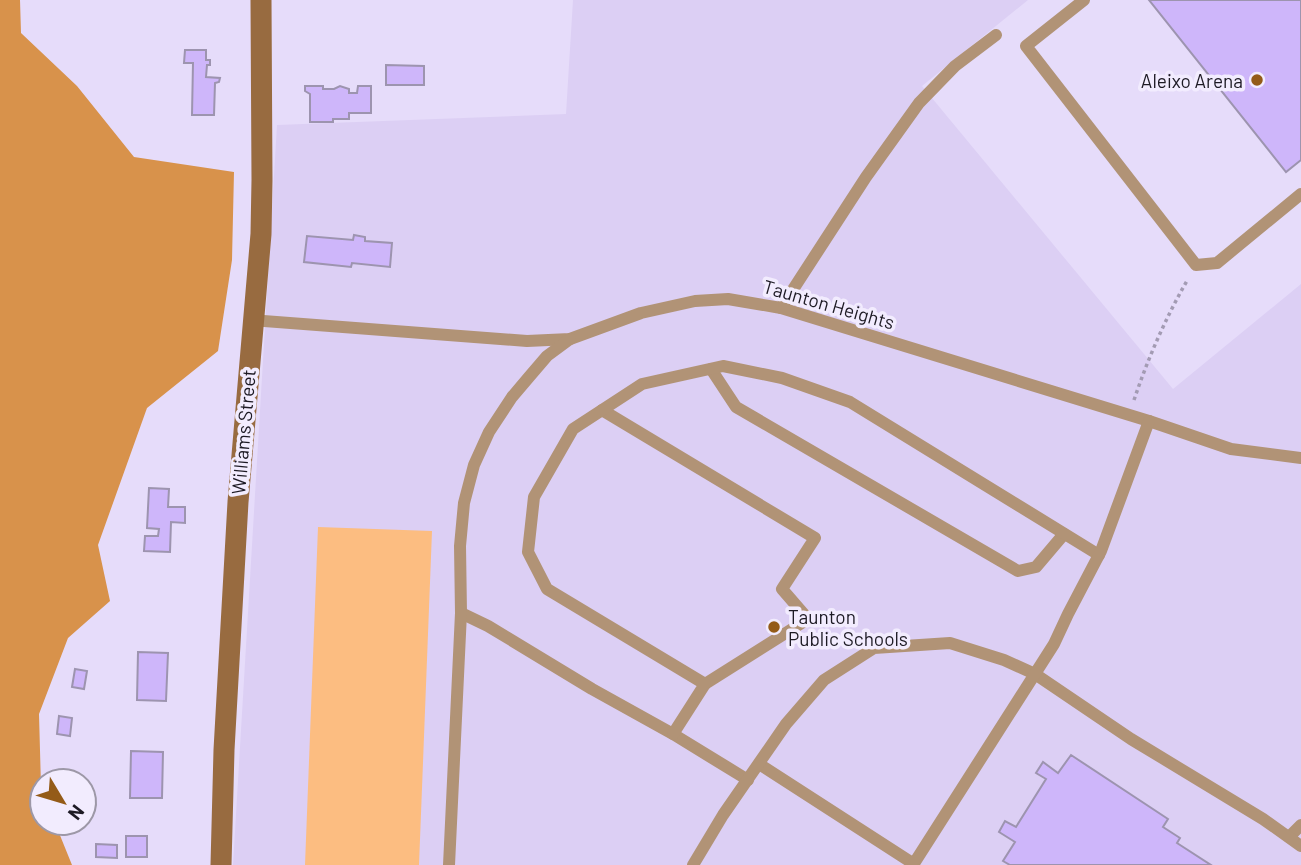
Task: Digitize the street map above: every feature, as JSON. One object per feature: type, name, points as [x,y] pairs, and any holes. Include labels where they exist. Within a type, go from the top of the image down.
[{"type":"street","name":"Williams Street","points":[[221,865],[224,750],[238,502],[261,234],[261,0]]},
{"type":"lane","points":[[1084,0],[1026,46],[1196,265],[1217,263],[1301,194]]},
{"type":"lane","points":[[781,308],[866,177],[919,103],[955,66],[996,34]]},
{"type":"lane","name":"Taunton Heights","points":[[252,320],[505,340],[570,339],[641,313],[695,301],[727,299],[781,308],[1149,421],[1231,449],[1301,458]]},
{"type":"lane","points":[[449,865],[461,613],[460,546],[464,503],[474,465],[489,432],[512,397],[547,356],[570,339]]},
{"type":"lane","points":[[705,684],[547,589],[528,552],[534,497],[573,429],[642,384],[723,366],[782,378],[850,402],[1099,555]]},
{"type":"lane","points":[[711,369],[736,407],[1017,571],[1036,567],[1064,534]]},
{"type":"lane","points":[[602,410],[815,538],[782,589],[808,619],[705,684],[674,734]]},
{"type":"lane","points":[[759,764],[913,864],[1054,645],[1099,555],[1149,421]]},
{"type":"lane","points":[[461,613],[674,734],[748,780]]},
{"type":"lane","points":[[693,865],[786,724],[824,680],[874,648],[950,643],[1004,660],[1035,674],[1131,739],[1263,819],[1301,846]]},
{"type":"lane","points":[[1289,837],[1301,825]]},
{"type":"path","points":[[1129,415],[1144,371],[1172,306],[1196,265]]},
{"type":"shaded area","points":[[0,0],[20,0],[21,33],[77,86],[134,157],[234,172],[232,260],[218,351],[147,408],[98,545],[110,601],[68,638],[39,714],[40,767],[28,767],[28,837],[61,837],[72,865],[0,865]]},
{"type":"shaded area","name":"Taunton Public Schools","points":[[573,0],[1028,0],[922,86],[1173,389],[1301,284],[1301,865],[233,865],[277,125],[566,114]]},
{"type":"shaded area","points":[[318,527],[432,531],[419,865],[305,865]]},
{"type":"building","name":"Aleixo Arena","points":[[1149,0],[1301,0],[1301,160],[1286,172]]},
{"type":"building","points":[[185,50],[206,50],[206,60],[210,60],[210,65],[207,65],[206,77],[220,78],[219,82],[215,83],[214,115],[192,115],[193,63],[184,63]]},
{"type":"building","points":[[386,65],[424,66],[424,85],[386,85]]},
{"type":"building","points":[[305,86],[334,89],[340,86],[349,89],[349,93],[357,93],[358,86],[371,86],[371,113],[349,113],[349,119],[333,119],[333,122],[310,122],[310,94],[305,91]]},
{"type":"building","points":[[354,235],[365,237],[365,241],[392,243],[390,267],[352,263],[351,267],[304,262],[307,236],[353,240]]},
{"type":"building","points":[[149,488],[169,489],[168,507],[185,507],[185,523],[171,522],[170,552],[144,551],[145,536],[158,536],[159,529],[147,528]]},
{"type":"building","points":[[138,652],[168,653],[166,701],[137,700]]},
{"type":"building","points":[[75,669],[87,671],[84,689],[72,687]]},
{"type":"building","points":[[59,716],[72,718],[70,736],[57,734]]},
{"type":"building","points":[[131,751],[163,752],[162,798],[130,798]]},
{"type":"building","points":[[1071,755],[1168,819],[1163,827],[1180,838],[1177,843],[1211,865],[1010,865],[1003,861],[1015,842],[999,832],[1005,821],[1016,827],[1046,779],[1036,773],[1043,762],[1058,773]]},
{"type":"building","points":[[126,836],[147,836],[147,857],[126,857]]},
{"type":"building","points":[[96,844],[117,845],[117,858],[96,857]]},
{"type":"place","name":"Aleixo Arena","points":[[1257,80]]},
{"type":"place","name":"Taunton Public Schools","points":[[774,627]]}]
